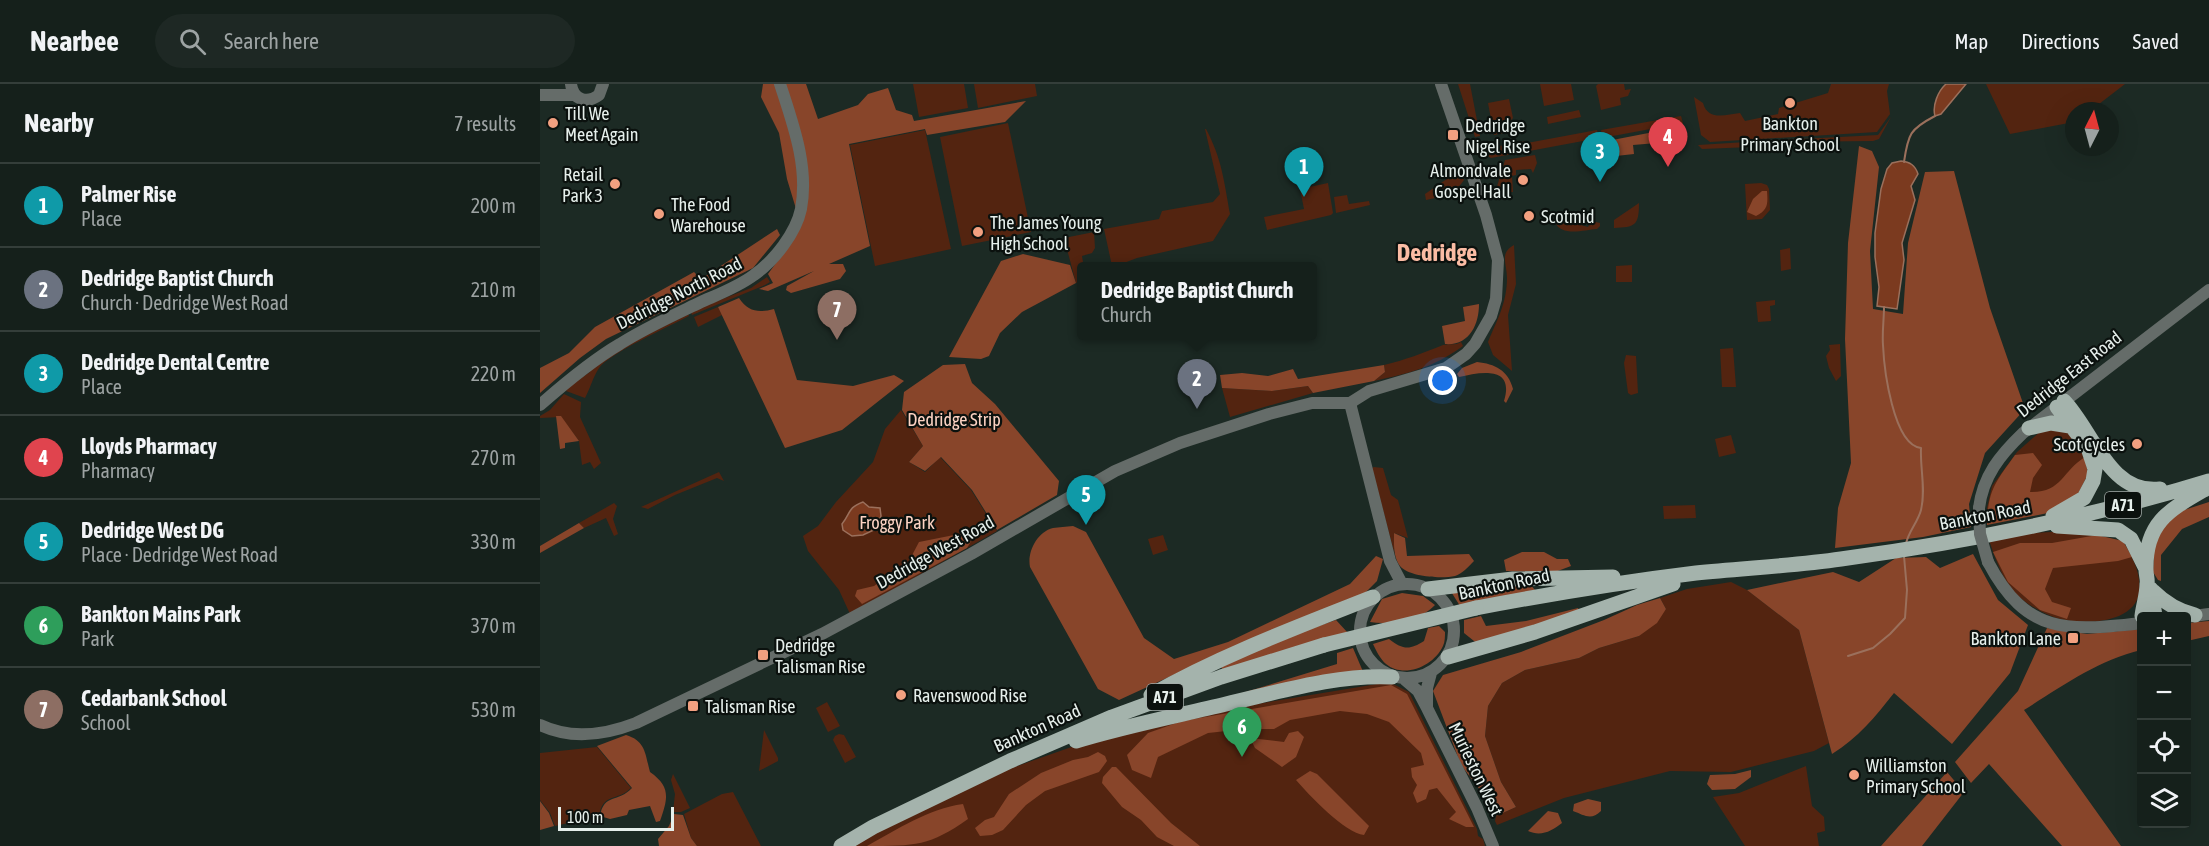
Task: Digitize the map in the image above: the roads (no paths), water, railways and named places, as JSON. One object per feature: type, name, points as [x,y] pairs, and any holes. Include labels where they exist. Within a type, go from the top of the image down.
[{"type":"main road","points":[[2030,526],[2084,498],[2093,481],[2095,469],[2088,448],[2070,426],[2061,404]]},
{"type":"main road","points":[[2061,404],[2072,410],[2105,460],[2124,481],[2133,487],[2142,490],[2156,489],[2209,481]]},
{"type":"main road","points":[[2029,428],[2046,423],[2070,426]]},
{"type":"main road","name":"Bankton Road","points":[[841,846],[873,827],[1011,761],[1112,717],[1221,677],[1324,645],[1476,608],[1560,592],[1930,546],[2030,526],[2162,495],[2209,481]]},
{"type":"main road","points":[[2154,612],[2149,582],[2149,539],[2160,520],[2181,503],[2209,488]]},
{"type":"main road","points":[[2030,526],[2118,530],[2131,539],[2149,582],[2163,601],[2178,611],[2197,615]]},
{"type":"main road","points":[[1448,657],[1535,632],[1665,586],[1719,571]]},
{"type":"main road","points":[[1428,589],[1513,579],[1695,574]]},
{"type":"main road","points":[[2143,612],[2149,582]]},
{"type":"main road","points":[[1112,717],[1194,671],[1235,652],[1378,594]]},
{"type":"main road","points":[[1011,761],[1113,730],[1275,693],[1356,678],[1373,676],[1398,678]]},
{"type":"street","points":[[540,95],[560,84]]},
{"type":"street","name":"Dedridge North Road","points":[[540,405],[579,372],[620,344],[687,308],[740,284],[756,274],[781,249],[800,210],[803,185],[802,167],[780,84]]},
{"type":"street","points":[[1402,584],[1389,561],[1350,403],[1369,391],[1446,368],[1466,354],[1481,336],[1494,307],[1497,289],[1498,260],[1486,215],[1441,84]]},
{"type":"street","points":[[540,95],[573,90],[580,99],[588,101],[597,98],[606,86]]},
{"type":"street","name":"Dedridge East Road","points":[[2137,624],[2088,629],[2044,621],[2013,599],[1988,562],[1980,534],[1981,495],[1989,473],[2003,452],[2029,428],[2209,290]]},
{"type":"street","name":"Dedridge West Road","points":[[540,725],[548,729],[590,735],[616,731],[822,634],[971,554],[1126,466],[1180,443],[1269,414],[1312,403],[1350,403]]},
{"type":"street","points":[[1378,594],[1402,584],[1411,584],[1428,589],[1448,606],[1455,631],[1453,644],[1448,657],[1431,673],[1418,678],[1398,678],[1380,670],[1370,661],[1363,649],[1359,636],[1363,615],[1378,594],[1389,561]]},
{"type":"street","name":"Murieston West","points":[[1427,708],[1427,688],[1431,673]]},
{"type":"street","name":"Murieston West","points":[[1398,678],[1418,691],[1477,807],[1493,846]]},
{"type":"waterway","points":[[1904,162],[1912,133],[1935,116]]},
{"type":"waterway","points":[[1884,307],[1884,356],[1892,404],[1903,434],[1911,444],[1921,448],[1922,502],[1920,514],[1906,544]]},
{"type":"waterway","points":[[1848,656],[1873,648],[1905,618],[1907,590],[1904,556]]},
{"type":"place","name":"Bankton Primary School","points":[[1790,103]]},
{"type":"place","name":"Till We Meet Again","points":[[553,123]]},
{"type":"place","name":"Dedridge Nigel Rise","points":[[1453,135]]},
{"type":"place","name":"Lloyds Pharmacy","points":[[1668,167]]},
{"type":"place","name":"Almondvale Gospel Hall","points":[[1523,180]]},
{"type":"place","name":"Dedridge Dental Centre","points":[[1600,182]]},
{"type":"place","name":"Retail Park 3","points":[[615,184]]},
{"type":"place","name":"Palmer Rise","points":[[1304,197]]},
{"type":"place","name":"The Food Warehouse","points":[[659,214]]},
{"type":"place","name":"Scotmid","points":[[1529,216]]},
{"type":"place","name":"The James Young High School","points":[[978,232]]},
{"type":"place","name":"Cedarbank School","points":[[837,340]]},
{"type":"place","name":"Dedridge Baptist Church","points":[[1197,409]]},
{"type":"place","name":"Scot Cycles","points":[[2137,444]]},
{"type":"place","name":"Dedridge West DG","points":[[1086,525]]},
{"type":"place","name":"Bankton Lane","points":[[2073,638]]},
{"type":"place","name":"Dedridge Talisman Rise","points":[[763,655]]},
{"type":"place","name":"Ravenswood Rise","points":[[901,695]]},
{"type":"place","name":"Talisman Rise","points":[[693,706]]},
{"type":"place","name":"Bankton Mains Park","points":[[1242,757]]},
{"type":"place","name":"Williamston Primary School","points":[[1854,775]]},
{"type":"district","name":"Dedridge","points":[[1437,252]]},
{"type":"park label","name":"Dedridge Strip","points":[[954,419]]},
{"type":"park label","name":"Froggy Park","points":[[897,522]]}]
